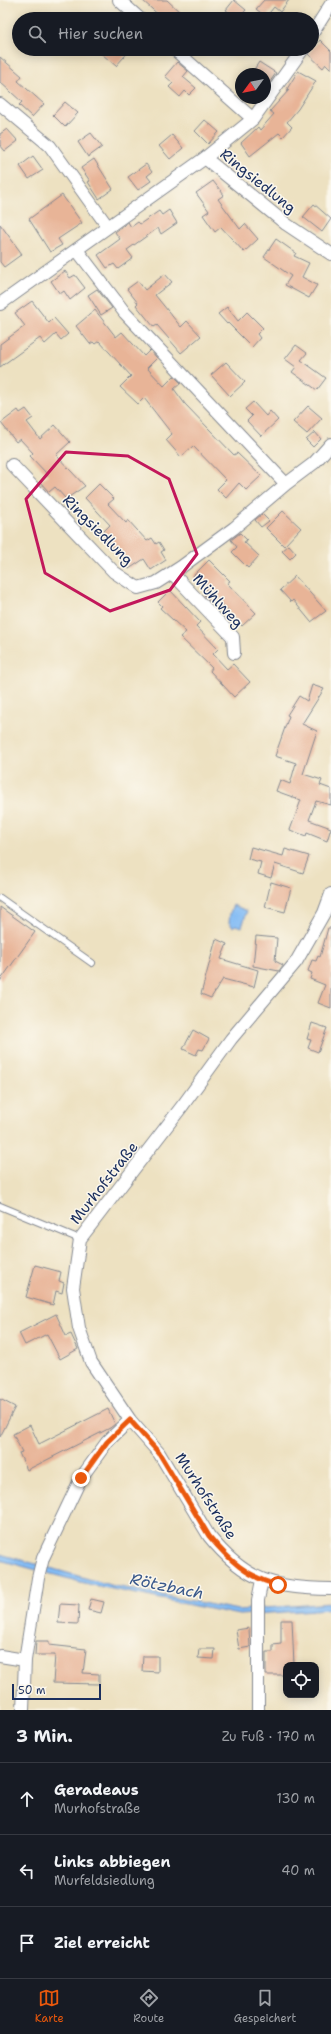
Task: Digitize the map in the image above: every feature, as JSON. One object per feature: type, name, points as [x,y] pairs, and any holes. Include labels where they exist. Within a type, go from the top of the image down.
[{"type":"street","points":[[121,1],[133,12]]},
{"type":"street","points":[[319,23],[331,4]]},
{"type":"street","points":[[182,56],[253,119]]},
{"type":"street","points":[[204,158],[253,119],[298,56]]},
{"type":"street","points":[[0,104],[50,146],[108,227]]},
{"type":"street","name":"Ringsiedlung","points":[[0,304],[204,158],[286,224],[331,254]]},
{"type":"street","points":[[77,250],[125,313],[286,484]]},
{"type":"street","name":"Ringsiedlung","points":[[12,465],[114,572],[138,588],[156,583],[172,573],[234,528],[286,484],[314,463],[331,444]]},
{"type":"street","name":"Mühlweg","points":[[172,573],[233,637],[234,653]]},
{"type":"street","name":"Murhofstraße","points":[[331,894],[324,913],[296,962],[231,1039],[183,1105],[80,1239],[73,1288],[79,1328],[91,1362],[130,1420],[159,1453],[209,1536],[219,1548],[239,1567],[262,1580],[295,1587],[331,1589]]},
{"type":"street","points":[[23,1710],[25,1660],[38,1578],[43,1558],[81,1478],[107,1442],[130,1420]]},
{"type":"street","points":[[258,1710],[257,1619],[258,1600],[262,1580]]},
{"type":"street","points":[[0,1656],[25,1660]]},
{"type":"lane","points":[[0,898],[92,963]]},
{"type":"lane","points":[[0,1206],[80,1239]]},
{"type":"highlighted area","points":[[66,452],[128,456],[169,479],[197,554],[170,590],[110,611],[45,573],[26,499]]},
{"type":"water","points":[[233,905],[247,911],[242,927],[235,925],[233,927],[229,923]]},
{"type":"water","points":[[0,1554],[110,1585],[238,1610],[331,1603],[331,1609],[239,1615],[88,1584],[0,1560]]},
{"type":"building","points":[[142,0],[167,0],[180,12],[155,12]]},
{"type":"building","points":[[234,0],[246,10],[244,12],[229,12],[226,10]]},
{"type":"building","points":[[264,0],[289,0],[280,12],[274,7],[270,12],[260,12],[256,9]]},
{"type":"building","points":[[320,40],[331,51],[331,69],[326,64],[323,68],[310,56],[319,56]]},
{"type":"building","points":[[104,56],[125,56],[116,66]]},
{"type":"building","points":[[0,57],[22,76],[18,81],[44,104],[32,117],[19,105],[22,102],[0,82]]},
{"type":"building","points":[[177,62],[188,71],[183,77],[196,88],[189,95],[185,91],[180,97],[169,87],[173,83],[165,76]]},
{"type":"building","points":[[259,62],[268,68],[255,68]]},
{"type":"building","points":[[271,70],[276,73],[271,80]]},
{"type":"building","points":[[298,71],[316,81],[298,109],[287,122],[292,127],[283,137],[279,133],[250,156],[241,143],[258,127],[260,130],[274,114],[270,111],[289,90],[287,89]]},
{"type":"building","points":[[65,102],[78,113],[65,127],[53,115]]},
{"type":"building","points":[[205,120],[219,132],[208,144],[195,131]]},
{"type":"building","points":[[7,129],[18,141],[5,151],[0,145],[0,134]]},
{"type":"building","points":[[91,133],[102,147],[88,157],[78,142]]},
{"type":"building","points":[[172,135],[183,148],[170,159],[159,146]]},
{"type":"building","points":[[33,156],[43,170],[29,179],[20,166]]},
{"type":"building","points":[[94,159],[113,189],[99,199],[88,182],[90,181],[81,168]]},
{"type":"building","points":[[146,164],[152,172],[147,176],[151,181],[138,190],[128,177]]},
{"type":"building","points":[[213,181],[224,195],[218,199],[240,229],[245,224],[258,239],[244,252],[221,227],[215,232],[203,215],[209,211],[196,193]]},
{"type":"building","points":[[62,195],[82,223],[58,239],[62,245],[50,252],[29,219]]},
{"type":"building","points":[[314,204],[331,219],[322,232],[303,217]]},
{"type":"building","points":[[169,210],[177,223],[161,234],[158,228],[127,250],[133,258],[118,269],[114,264],[107,268],[98,255],[120,239],[115,232],[128,222],[131,227],[138,222],[140,224],[159,211],[162,215]]},
{"type":"building","points":[[0,224],[22,254],[4,267],[0,262]]},
{"type":"building","points":[[276,239],[296,253],[294,256],[309,263],[302,277],[317,285],[309,298],[285,285],[291,276],[264,257]]},
{"type":"building","points":[[65,271],[70,278],[75,275],[85,288],[70,300],[64,291],[60,294],[51,281]]},
{"type":"building","points":[[165,274],[172,282],[155,295],[181,327],[187,321],[201,336],[181,353],[157,325],[154,327],[136,305],[138,303],[127,289],[138,281],[145,290]]},
{"type":"building","points":[[97,289],[112,308],[101,315],[88,295]]},
{"type":"building","points":[[32,301],[49,323],[54,318],[68,334],[61,340],[56,334],[45,344],[40,338],[0,367],[0,344],[25,326],[15,313]]},
{"type":"building","points":[[227,307],[238,321],[247,312],[263,328],[257,334],[260,338],[252,347],[218,314]]},
{"type":"building","points":[[95,310],[116,337],[122,332],[144,356],[150,350],[157,358],[147,368],[164,386],[174,376],[181,383],[174,389],[185,404],[234,455],[237,453],[261,476],[246,490],[239,483],[226,498],[217,489],[226,480],[193,446],[181,457],[166,440],[172,434],[144,398],[138,404],[120,387],[131,376],[99,341],[95,344],[93,342],[90,344],[76,326]]},
{"type":"building","points":[[296,345],[307,353],[301,360],[326,378],[317,390],[292,372],[296,367],[285,359]]},
{"type":"building","points":[[226,362],[245,382],[230,396],[211,375]]},
{"type":"building","points":[[253,402],[266,416],[270,411],[278,420],[261,436],[247,421],[252,416],[245,409]]},
{"type":"building","points":[[308,406],[322,418],[307,434],[293,422]]},
{"type":"building","points":[[26,409],[33,418],[27,422],[40,439],[55,425],[70,442],[56,455],[85,486],[66,499],[55,487],[49,492],[40,482],[48,475],[30,456],[33,453],[20,439],[16,442],[1,423],[18,410],[20,413]]},
{"type":"building","points":[[315,432],[321,439],[313,447],[306,440]]},
{"type":"building","points":[[99,484],[114,499],[108,504],[126,523],[128,520],[147,541],[152,538],[156,544],[159,542],[164,550],[161,552],[166,560],[151,570],[144,559],[129,569],[118,554],[100,535],[110,525],[85,498]]},
{"type":"building","points":[[283,511],[301,528],[284,546],[266,528]]},
{"type":"building","points":[[262,514],[269,521],[261,527],[255,520]]},
{"type":"building","points":[[240,533],[247,540],[244,542],[259,556],[248,568],[232,552],[237,547],[231,540]]},
{"type":"building","points":[[289,545],[296,553],[290,559],[282,551]]},
{"type":"building","points":[[209,560],[230,581],[227,583],[256,613],[242,626],[218,600],[213,605],[204,595],[208,591],[193,576]]},
{"type":"building","points":[[295,576],[326,611],[311,622],[293,600],[291,602],[280,590]]},
{"type":"building","points":[[170,590],[200,622],[196,626],[218,649],[213,654],[227,669],[233,664],[250,682],[234,697],[210,671],[212,668],[180,637],[186,632],[160,608],[162,606],[158,602]]},
{"type":"building","points":[[312,685],[324,689],[302,724],[317,731],[303,774],[322,780],[320,785],[331,789],[331,805],[316,801],[309,820],[331,828],[327,841],[307,833],[306,836],[290,830],[301,800],[276,791],[280,780],[290,784],[296,763],[275,756],[289,716],[287,715],[299,696],[307,701]]},
{"type":"building","points":[[251,847],[283,856],[285,849],[309,856],[303,873],[275,864],[271,878],[258,874],[261,862],[248,859]]},
{"type":"building","points":[[271,882],[291,888],[285,912],[265,907]]},
{"type":"building","points":[[0,907],[35,932],[0,981]]},
{"type":"building","points":[[328,928],[331,928],[331,1008],[318,1003],[325,985],[310,979],[312,973],[308,971],[312,960],[316,961],[318,956],[320,957]]},
{"type":"building","points":[[256,936],[277,938],[275,961],[283,965],[279,971],[253,966]]},
{"type":"building","points":[[216,939],[227,944],[221,959],[258,970],[254,987],[223,979],[211,998],[201,994]]},
{"type":"building","points":[[312,1023],[327,1028],[318,1052],[308,1048],[311,1040],[307,1039]]},
{"type":"building","points":[[193,1030],[209,1039],[203,1050],[199,1049],[196,1055],[183,1049]]},
{"type":"building","points":[[35,1265],[61,1272],[59,1281],[64,1283],[62,1293],[56,1291],[53,1305],[26,1297]]},
{"type":"building","points":[[56,1314],[66,1336],[71,1334],[78,1349],[60,1359],[47,1334],[25,1345],[19,1333]]},
{"type":"building","points":[[0,1399],[15,1407],[0,1437]]},
{"type":"building","points":[[108,1409],[115,1424],[110,1428],[27,1470],[19,1453],[22,1452],[13,1434],[30,1425],[39,1444]]},
{"type":"building","points":[[91,1599],[104,1602],[101,1613],[88,1610]]},
{"type":"building","points":[[60,1604],[79,1605],[78,1624],[58,1623]]},
{"type":"building","points":[[281,1620],[292,1620],[294,1662],[283,1662],[283,1675],[266,1675],[266,1652],[273,1652],[273,1645],[281,1644]]},
{"type":"building","points":[[249,1628],[250,1647],[239,1649],[236,1630]]},
{"type":"building","points":[[36,1641],[49,1641],[49,1645],[86,1649],[83,1673],[99,1674],[99,1684],[53,1683],[55,1655],[35,1655]]},
{"type":"building","points":[[199,1649],[215,1649],[214,1659],[198,1658]]},
{"type":"building","points":[[143,1656],[158,1656],[158,1672],[142,1671]]},
{"type":"route","points":[[81,1478],[107,1442],[130,1420],[159,1453],[209,1536],[219,1548],[239,1567],[250,1574],[278,1585]]},
{"type":"water label","name":"Rötzbach","points":[[167,1586]]}]
